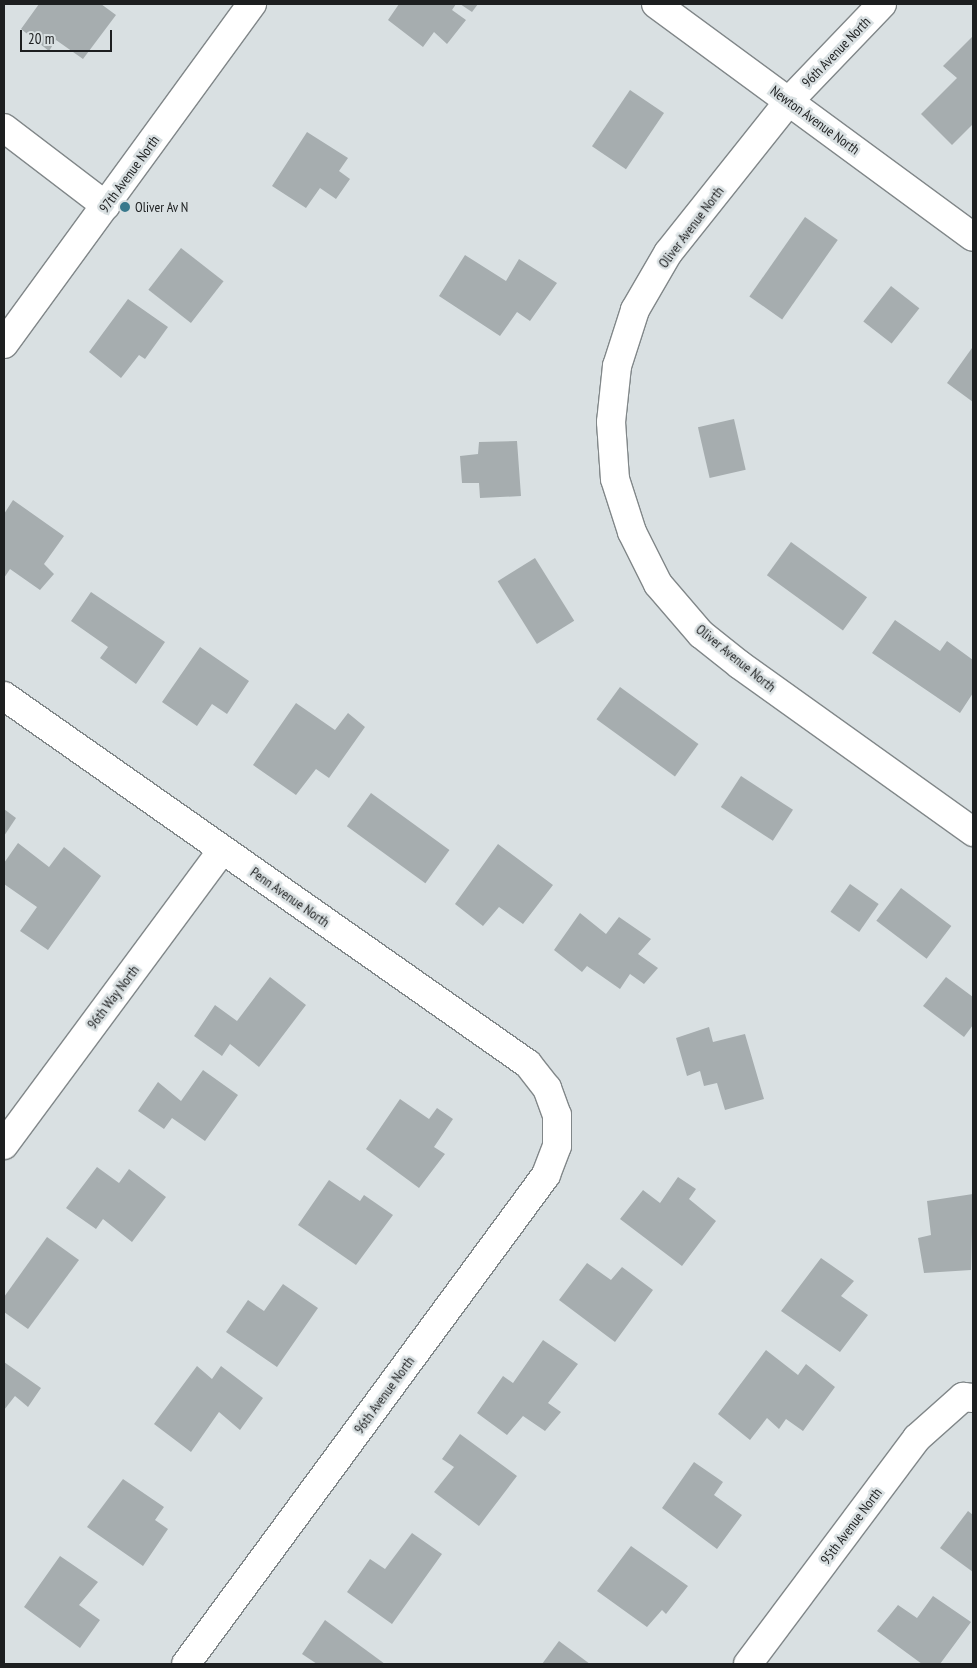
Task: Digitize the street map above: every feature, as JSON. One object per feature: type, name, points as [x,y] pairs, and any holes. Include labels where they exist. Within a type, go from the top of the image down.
[{"type":"street","name":"97th Avenue North","points":[[4,344],[252,4]]},
{"type":"street","name":"Newton Avenue North","points":[[656,4],[973,237]]},
{"type":"street","name":"96th Avenue North","points":[[789,101],[882,4]]},
{"type":"street","name":"Oliver Avenue North","points":[[789,101],[668,253],[634,310],[617,366],[611,422],[615,479],[632,532],[658,584],[701,634],[740,665],[973,832]]},
{"type":"street","points":[[4,128],[106,206]]},
{"type":"street","name":"Penn Avenue North","points":[[4,696],[528,1064],[547,1088],[557,1115]]},
{"type":"street","name":"96th Way North","points":[[4,1145],[222,850]]},
{"type":"street","name":"96th Avenue North","points":[[186,1664],[546,1175],[557,1146],[557,1115]]},
{"type":"street","name":"95th Avenue North","points":[[748,1664],[916,1438],[968,1398]]},
{"type":"building","points":[[39,4],[101,4],[116,15],[83,59],[56,40],[49,51],[21,29]]},
{"type":"building","points":[[399,4],[456,4],[452,10],[466,20],[447,44],[434,32],[423,47],[388,20]]},
{"type":"building","points":[[460,4],[478,4],[472,12]]},
{"type":"building","points":[[973,36],[973,124],[952,145],[921,114],[957,78],[943,66]]},
{"type":"building","points":[[630,90],[664,113],[626,169],[592,146]]},
{"type":"building","points":[[307,132],[348,158],[339,171],[350,179],[336,199],[320,188],[306,208],[272,186]]},
{"type":"building","points":[[805,217],[838,240],[782,319],[749,296]]},
{"type":"building","points":[[181,248],[224,281],[191,323],[148,290]]},
{"type":"building","points":[[465,255],[506,281],[519,259],[557,283],[530,321],[517,312],[500,336],[439,296]]},
{"type":"building","points":[[891,286],[919,308],[892,344],[863,321]]},
{"type":"building","points":[[128,299],[168,327],[145,359],[139,355],[121,378],[89,352]]},
{"type":"building","points":[[973,349],[973,402],[947,383]]},
{"type":"building","points":[[734,419],[746,470],[710,478],[698,427]]},
{"type":"building","points":[[517,441],[521,496],[480,498],[479,483],[462,483],[460,456],[478,454],[479,442]]},
{"type":"building","points":[[13,500],[64,536],[44,564],[54,574],[40,590],[10,569],[4,578],[4,514]]},
{"type":"building","points":[[791,542],[867,597],[843,630],[767,575]]},
{"type":"building","points":[[535,558],[574,621],[537,644],[498,581]]},
{"type":"building","points":[[91,592],[165,642],[136,684],[100,658],[108,647],[71,621]]},
{"type":"building","points":[[895,620],[940,651],[947,641],[973,660],[973,693],[960,713],[872,653]]},
{"type":"building","points":[[200,647],[249,681],[227,714],[212,704],[197,726],[162,702]]},
{"type":"building","points":[[620,687],[698,744],[675,776],[596,719]]},
{"type":"building","points":[[296,703],[335,730],[348,713],[365,727],[329,778],[316,769],[296,795],[253,765]]},
{"type":"building","points":[[741,776],[793,810],[773,841],[721,807]]},
{"type":"building","points":[[371,793],[449,850],[425,883],[347,826]]},
{"type":"building","points":[[4,809],[16,818],[4,836]]},
{"type":"building","points":[[18,843],[49,867],[64,847],[101,876],[48,950],[20,931],[37,907],[4,884],[4,863]]},
{"type":"building","points":[[498,844],[553,885],[523,924],[499,907],[483,926],[455,904]]},
{"type":"building","points":[[850,884],[879,904],[859,932],[830,912]]},
{"type":"building","points":[[901,888],[951,926],[927,959],[876,921]]},
{"type":"building","points":[[580,913],[606,934],[619,917],[651,939],[638,954],[658,968],[644,984],[630,974],[620,989],[587,966],[582,972],[554,950]]},
{"type":"building","points":[[270,977],[306,1005],[259,1067],[230,1044],[222,1056],[194,1036],[215,1005],[237,1021]]},
{"type":"building","points":[[946,977],[973,997],[973,1025],[964,1037],[923,1006]]},
{"type":"building","points":[[709,1027],[713,1042],[745,1034],[764,1099],[725,1110],[717,1083],[704,1086],[700,1071],[687,1076],[676,1038]]},
{"type":"building","points":[[203,1070],[238,1095],[205,1141],[172,1118],[164,1129],[138,1111],[158,1082],[181,1101]]},
{"type":"building","points":[[400,1099],[429,1119],[437,1108],[453,1119],[434,1147],[445,1154],[419,1188],[366,1149]]},
{"type":"building","points":[[97,1167],[119,1183],[129,1169],[166,1197],[132,1242],[103,1219],[96,1229],[66,1208]]},
{"type":"building","points":[[678,1177],[696,1189],[689,1199],[716,1221],[682,1266],[620,1219],[643,1190],[660,1203]]},
{"type":"building","points":[[329,1180],[360,1201],[364,1195],[393,1215],[356,1265],[298,1225]]},
{"type":"building","points":[[973,1194],[971,1270],[924,1273],[918,1238],[931,1235],[927,1201]]},
{"type":"building","points":[[47,1237],[79,1260],[28,1329],[4,1312],[4,1297]]},
{"type":"building","points":[[821,1258],[854,1281],[841,1296],[868,1315],[840,1352],[781,1311]]},
{"type":"building","points":[[587,1263],[611,1280],[622,1267],[653,1290],[615,1342],[559,1300]]},
{"type":"building","points":[[283,1284],[318,1308],[277,1367],[226,1332],[248,1300],[264,1311]]},
{"type":"building","points":[[543,1340],[578,1364],[548,1403],[561,1412],[545,1431],[523,1416],[507,1435],[477,1413],[503,1376],[513,1383]]},
{"type":"building","points":[[766,1350],[798,1375],[806,1364],[835,1387],[803,1431],[786,1419],[779,1429],[767,1418],[750,1440],[718,1414]]},
{"type":"building","points":[[4,1362],[41,1388],[28,1407],[15,1396],[4,1410]]},
{"type":"building","points":[[197,1366],[212,1379],[221,1366],[263,1398],[240,1430],[219,1412],[191,1452],[154,1424]]},
{"type":"building","points":[[460,1434],[517,1476],[479,1526],[434,1492],[454,1467],[442,1459]]},
{"type":"building","points":[[694,1462],[723,1482],[714,1495],[742,1515],[717,1549],[662,1508]]},
{"type":"building","points":[[123,1479],[164,1507],[155,1520],[168,1529],[143,1566],[87,1527]]},
{"type":"building","points":[[968,1511],[973,1515],[973,1572],[940,1548]]},
{"type":"building","points":[[412,1533],[442,1554],[392,1624],[347,1592],[370,1559],[385,1569]]},
{"type":"building","points":[[631,1546],[688,1586],[666,1614],[662,1610],[647,1627],[597,1591]]},
{"type":"building","points":[[60,1556],[98,1582],[79,1605],[100,1620],[80,1648],[24,1607]]},
{"type":"building","points":[[933,1596],[971,1622],[940,1664],[922,1664],[877,1631],[898,1605],[917,1618]]},
{"type":"building","points":[[325,1620],[385,1664],[317,1664],[302,1654]]},
{"type":"building","points":[[559,1641],[590,1664],[542,1664]]},
{"type":"place","name":"Oliver Av N","points":[[125,207]]}]
